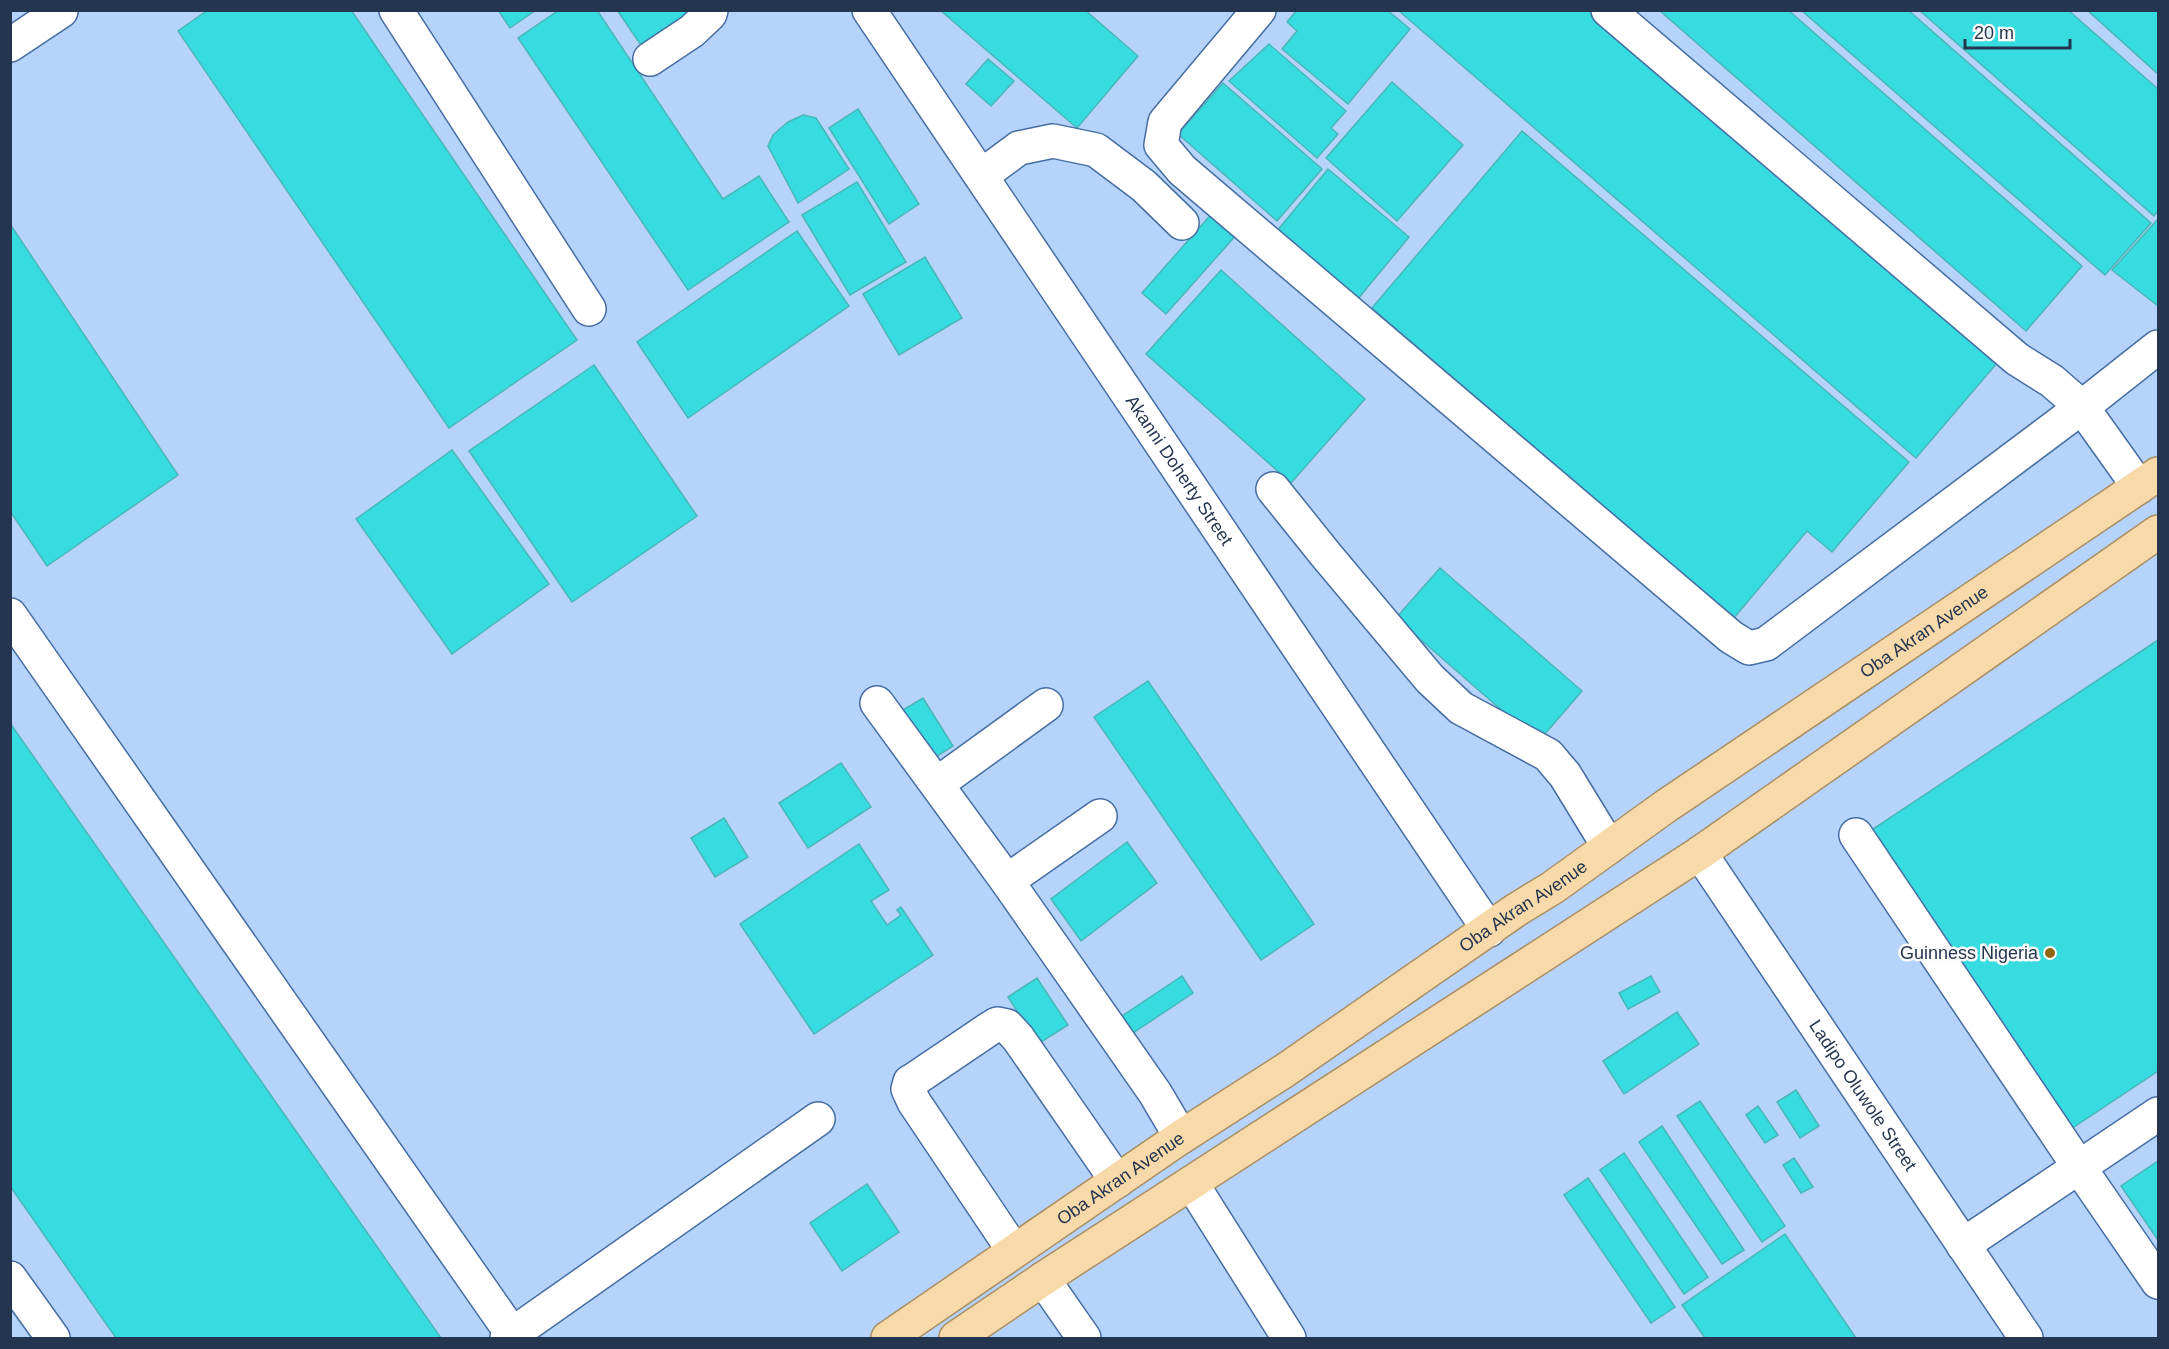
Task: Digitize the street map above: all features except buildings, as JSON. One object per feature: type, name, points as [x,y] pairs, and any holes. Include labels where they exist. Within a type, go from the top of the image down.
[{"type":"main road","name":"Oba Akran Avenue","points":[[888,1338],[1181,1137],[1284,1071],[1676,800],[2149,480]]},
{"type":"main road","points":[[956,1338],[1043,1279],[1700,853],[2158,532]]},
{"type":"street","points":[[650,58],[692,31],[710,14],[711,10]]},
{"type":"street","name":"Akanni Doherty Street","points":[[868,10],[1489,930]]},
{"type":"street","points":[[1259,10],[1165,122],[1161,145],[1191,178],[1731,637],[1749,648],[1766,644],[2082,407],[2158,347]]},
{"type":"street","points":[[1608,10],[2017,358],[2052,381],[2082,407],[2149,480]]},
{"type":"street","points":[[10,45],[61,11]]},
{"type":"street","points":[[398,11],[589,309]]},
{"type":"street","points":[[981,176],[1019,148],[1053,141],[1096,150],[1144,186],[1182,223]]},
{"type":"street","points":[[1273,489],[1430,679],[1461,708],[1548,755],[1565,775],[1609,847]]},
{"type":"street","points":[[10,615],[512,1337],[818,1119]]},
{"type":"street","points":[[877,702],[1007,881],[1155,1093],[1181,1137]]},
{"type":"street","points":[[937,784],[1046,705]]},
{"type":"street","points":[[1007,881],[1100,816]]},
{"type":"street","points":[[1856,835],[2158,1282]]},
{"type":"street","name":"Ladipo Oluwole Street","points":[[1700,853],[2026,1338]]},
{"type":"street","points":[[1014,1251],[910,1095],[908,1089],[910,1082],[997,1024],[1007,1026],[1018,1038],[1117,1181]]},
{"type":"street","points":[[1963,1245],[2158,1114]]},
{"type":"street","points":[[1192,1184],[1289,1338]]},
{"type":"street","points":[[10,1278],[53,1338]]},
{"type":"street","points":[[1043,1279],[1084,1338]]},
{"type":"shaded area","points":[[11,11],[2158,11],[2158,1338],[11,1338]]},
{"type":"place","name":"Guinness Nigeria","points":[[2050,953]]}]
